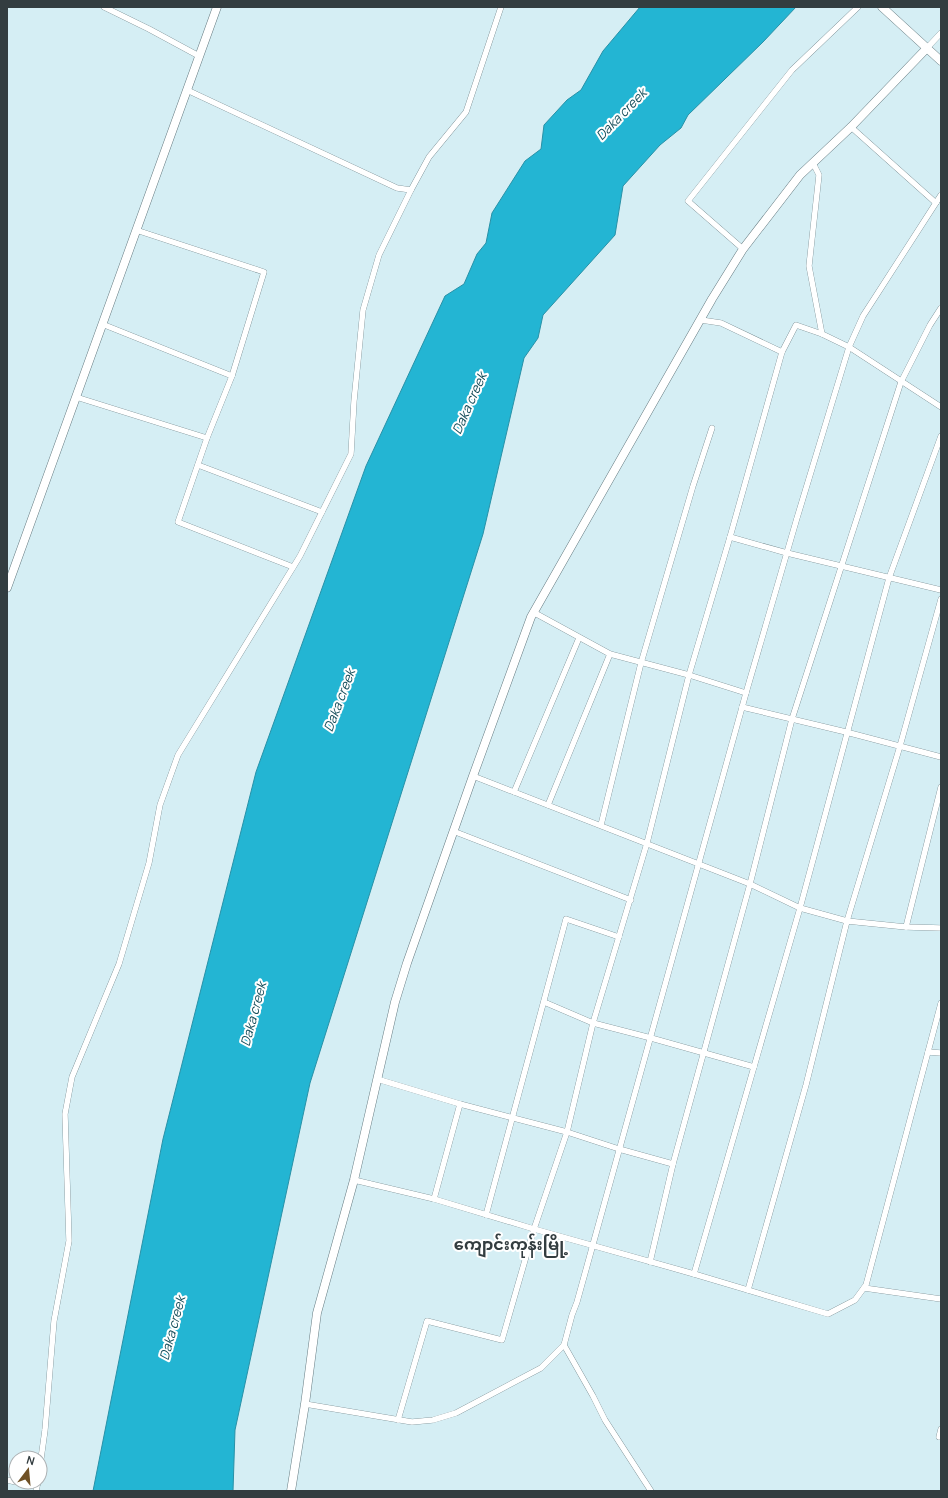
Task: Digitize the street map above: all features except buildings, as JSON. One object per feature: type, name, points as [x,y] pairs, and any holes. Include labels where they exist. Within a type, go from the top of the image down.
[{"type":"street","points":[[104,7],[149,28],[199,56]]},
{"type":"street","points":[[7,588],[217,7]]},
{"type":"street","points":[[42,1450],[54,1321],[69,1241],[65,1114],[72,1078],[119,964],[148,863],[160,804],[178,755],[293,568],[351,454],[362,310],[379,255],[429,157],[466,112],[501,7]]},
{"type":"street","points":[[743,249],[688,201],[792,70],[858,7]]},
{"type":"street","points":[[882,7],[941,61]]},
{"type":"street","points":[[291,1491],[305,1404],[317,1313],[354,1180],[395,1002],[453,831],[534,612],[700,320],[743,249],[800,175],[851,127],[941,33]]},
{"type":"street","points":[[186,90],[397,188],[411,190]]},
{"type":"street","points":[[851,127],[936,203]]},
{"type":"street","points":[[813,163],[819,174],[810,266],[822,334]]},
{"type":"street","points":[[305,1404],[412,1422],[434,1420],[456,1413],[541,1368],[564,1345],[742,707],[786,553],[849,347],[863,316],[941,195]]},
{"type":"street","points":[[136,230],[264,272],[232,376],[207,438],[178,522],[293,568]]},
{"type":"street","points":[[650,1262],[674,1164],[750,884],[792,719],[901,382],[930,325],[941,308]]},
{"type":"street","points":[[700,320],[721,323],[782,352]]},
{"type":"street","points":[[102,324],[232,376]]},
{"type":"street","points":[[398,1420],[427,1320],[502,1340],[534,1229],[567,1132],[593,1023],[648,844],[689,675],[730,537],[782,352],[796,325],[822,334],[849,347],[901,382],[941,406]]},
{"type":"street","points":[[76,397],[207,438]]},
{"type":"street","points":[[601,825],[641,663],[693,486],[712,428]]},
{"type":"street","points":[[694,1274],[800,908],[846,732],[889,578],[941,436]]},
{"type":"street","points":[[198,465],[322,512]]},
{"type":"street","points":[[730,537],[841,567],[941,590]]},
{"type":"street","points":[[748,1290],[806,1085],[847,921],[900,746],[941,599]]},
{"type":"street","points":[[534,612],[610,654],[689,675],[746,693]]},
{"type":"street","points":[[514,792],[579,638]]},
{"type":"street","points":[[548,805],[610,654]]},
{"type":"street","points":[[742,707],[941,757]]},
{"type":"street","points":[[473,776],[750,884],[800,908],[847,921],[906,927],[941,928]]},
{"type":"street","points":[[906,927],[941,787]]},
{"type":"street","points":[[453,831],[630,900]]},
{"type":"street","points":[[486,1215],[566,919],[619,937]]},
{"type":"street","points":[[544,1002],[593,1023],[754,1067]]},
{"type":"street","points":[[354,1180],[434,1200],[828,1314],[855,1300],[866,1285],[941,1003]]},
{"type":"street","points":[[928,1052],[941,1053]]},
{"type":"street","points":[[377,1079],[460,1104],[567,1132],[619,1149],[674,1164]]},
{"type":"street","points":[[434,1200],[460,1104]]},
{"type":"street","points":[[864,1288],[941,1299]]},
{"type":"street","points":[[564,1345],[605,1420],[652,1491]]},
{"type":"street","points":[[940,1436],[941,1429]]},
{"type":"water","name":"Daka creek","points":[[640,7],[796,7],[763,42],[688,115],[681,128],[660,145],[623,186],[615,235],[543,315],[538,338],[524,358],[483,534],[310,1083],[235,1430],[233,1491],[93,1491],[163,1139],[256,772],[366,466],[445,296],[464,284],[477,254],[486,243],[492,213],[525,161],[541,149],[544,125],[567,100],[581,90],[603,51]]},
{"type":"district","name":"ကျောင်းကုန်းမြို့","points":[[511,1244]]}]
